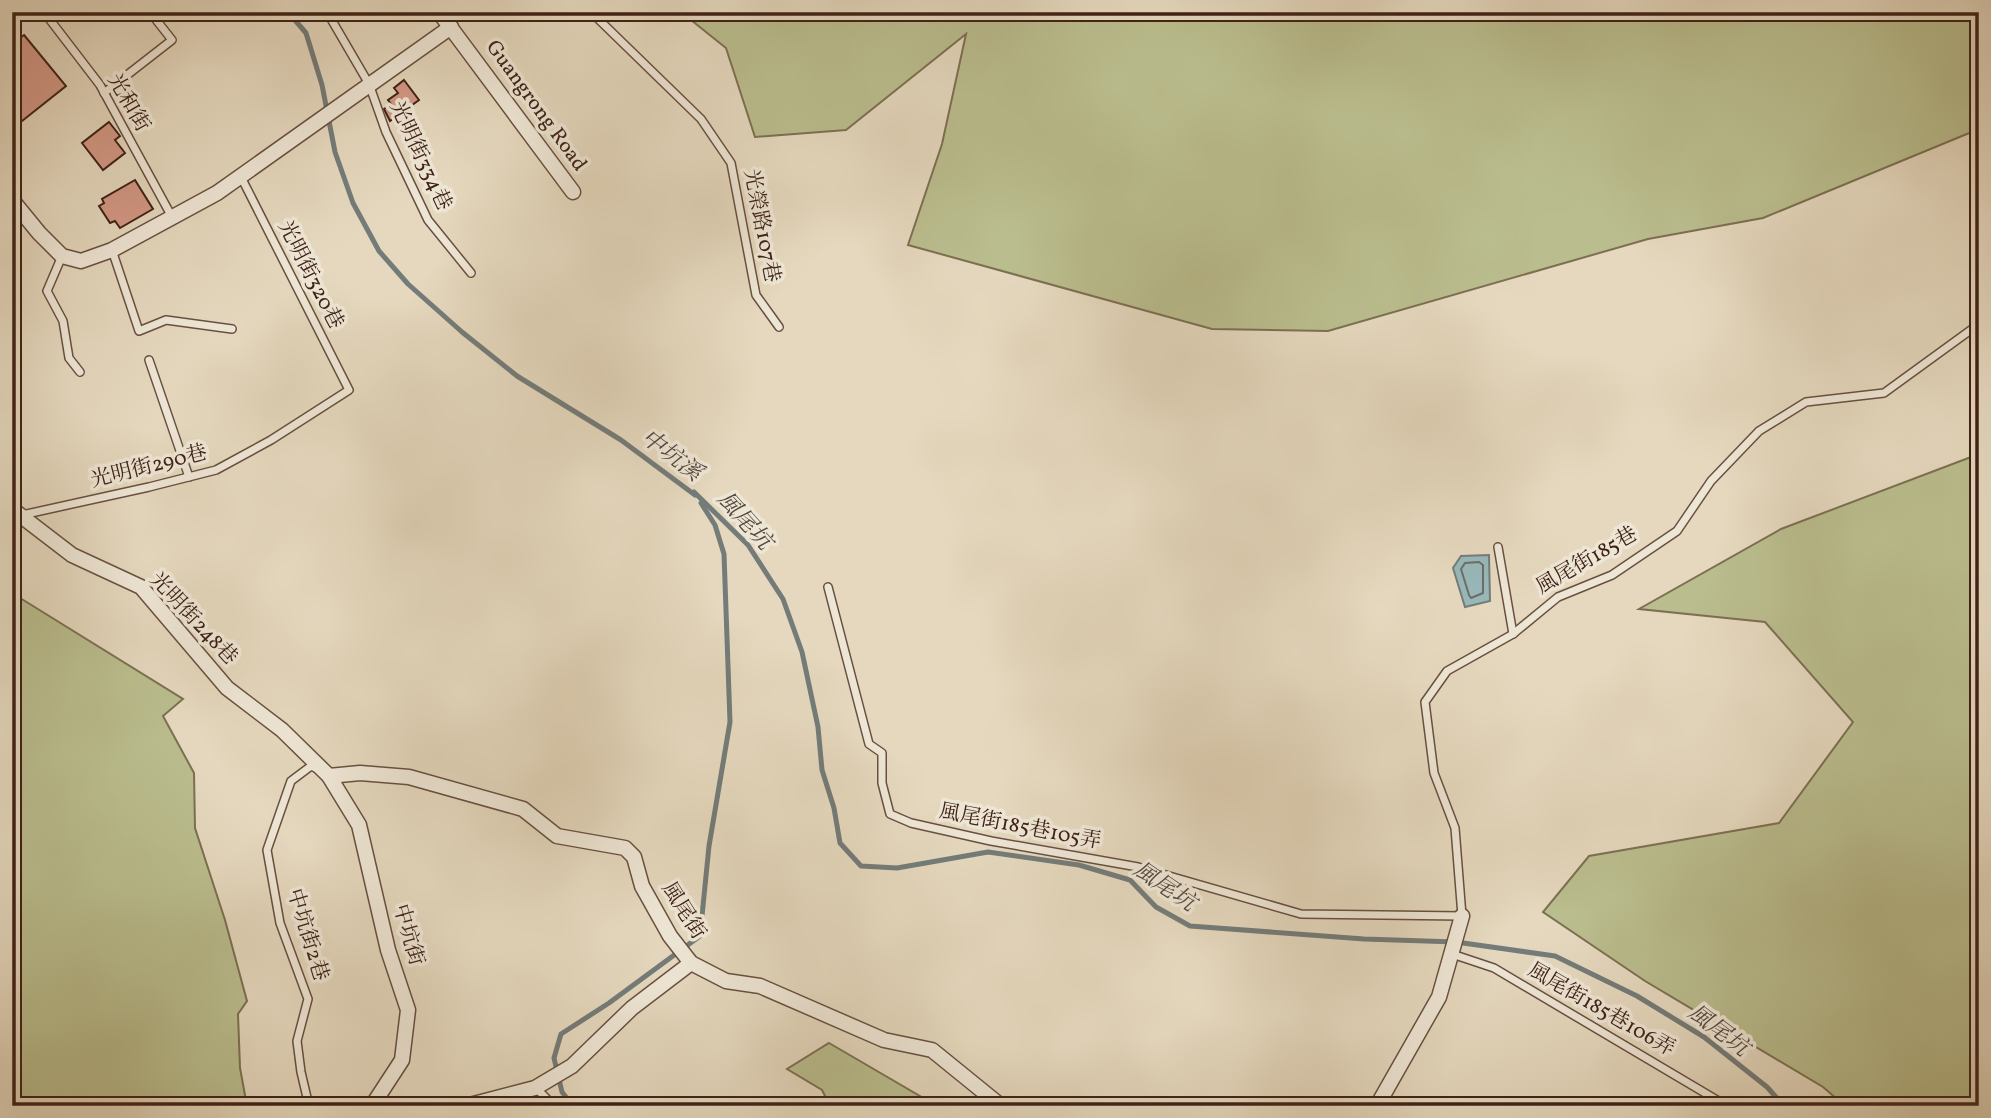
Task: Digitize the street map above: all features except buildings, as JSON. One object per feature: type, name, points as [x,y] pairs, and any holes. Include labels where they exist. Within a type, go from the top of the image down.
[{"type":"street","name":"Guangrong Road","points":[[439,12],[573,192]]},
{"type":"street","points":[[12,200],[38,233],[62,256],[81,261],[112,250],[218,193],[451,27]]},
{"type":"street","name":"光明街248巷","points":[[17,512],[72,555],[141,587],[228,688],[282,730],[330,776]]},
{"type":"street","name":"風尾街","points":[[330,776],[360,773],[409,777],[523,809],[557,836],[625,848],[634,857],[642,886],[670,936],[691,963],[726,981],[760,986],[884,1040],[932,1049],[1001,1106]]},
{"type":"street","name":"中坑街","points":[[330,776],[359,825],[388,950],[408,1010],[402,1060],[372,1106]]},
{"type":"street","points":[[1377,1106],[1439,997],[1462,915]]},
{"type":"street","points":[[466,1106],[535,1088],[572,1066],[632,1008],[691,963]]},
{"type":"lane","name":"光和街","points":[[44,12],[104,93],[172,218]]},
{"type":"lane","points":[[104,93],[172,40],[150,12]]},
{"type":"lane","name":"光明街334巷","points":[[327,12],[369,84],[386,132],[428,220],[471,273]]},
{"type":"lane","name":"光榮路107巷","points":[[591,12],[701,119],[731,163],[756,295],[779,327]]},
{"type":"lane","name":"光明街320巷","points":[[241,177],[349,390]]},
{"type":"lane","points":[[112,250],[139,331],[166,320],[232,329]]},
{"type":"lane","points":[[62,256],[47,291],[63,321],[69,358],[80,372]]},
{"type":"lane","name":"風尾街185巷","points":[[1462,915],[1455,828],[1434,773],[1425,702],[1447,671],[1513,634],[1558,597],[1612,575],[1677,531],[1711,481],[1759,431],[1806,402],[1884,394],[1979,324]]},
{"type":"lane","points":[[149,360],[188,477]]},
{"type":"lane","name":"光明街290巷","points":[[17,512],[216,470],[271,440],[349,390]]},
{"type":"lane","points":[[1498,547],[1513,634]]},
{"type":"lane","name":"風尾街185巷105弄","points":[[828,587],[869,744],[882,752],[882,783],[890,814],[911,823],[991,841],[1138,867],[1301,914],[1462,915]]},
{"type":"lane","name":"中坑街2巷","points":[[309,1106],[300,1072],[297,1041],[308,999],[280,923],[267,850],[291,780],[312,766],[330,776]]},
{"type":"lane","name":"風尾街185巷106弄","points":[[1452,954],[1494,968],[1727,1106]]},
{"type":"lane","points":[[535,1088],[554,1106]]},
{"type":"green space","points":[[681,12],[1979,12],[1979,129],[1763,218],[1648,239],[1328,331],[1212,329],[908,245],[942,144],[966,34],[846,130],[755,137],[726,48]]},
{"type":"green space","points":[[1979,454],[1979,1106],[1845,1106],[1823,1087],[1645,981],[1543,912],[1589,856],[1779,823],[1853,722],[1765,622],[1639,609],[1781,529]]},
{"type":"green space","points":[[12,593],[183,699],[163,716],[194,773],[195,828],[225,920],[247,1001],[238,1014],[240,1068],[247,1106],[12,1106]]},
{"type":"green space","points":[[829,1043],[937,1106],[830,1106],[822,1090],[787,1069]]},
{"type":"water","points":[[1489,555],[1490,601],[1465,607],[1453,568],[1461,556]]},
{"type":"waterway","name":"中坑溪","points":[[288,12],[306,33],[322,85],[335,152],[353,203],[379,251],[408,284],[517,376],[621,440],[695,495]]},
{"type":"waterway","name":"風尾坑","points":[[694,492],[748,545],[783,599],[802,652],[818,727],[822,770],[834,808],[840,843],[861,866],[897,868],[988,852],[1079,865],[1130,880],[1156,907],[1190,926],[1364,939],[1456,942],[1555,956],[1637,996],[1704,1037],[1767,1087],[1784,1106]]},
{"type":"waterway","name":"中坑溪","points":[[573,1106],[562,1092],[554,1058],[561,1034],[609,1003],[700,936],[709,846],[730,722],[724,554],[715,525],[701,503]]}]
